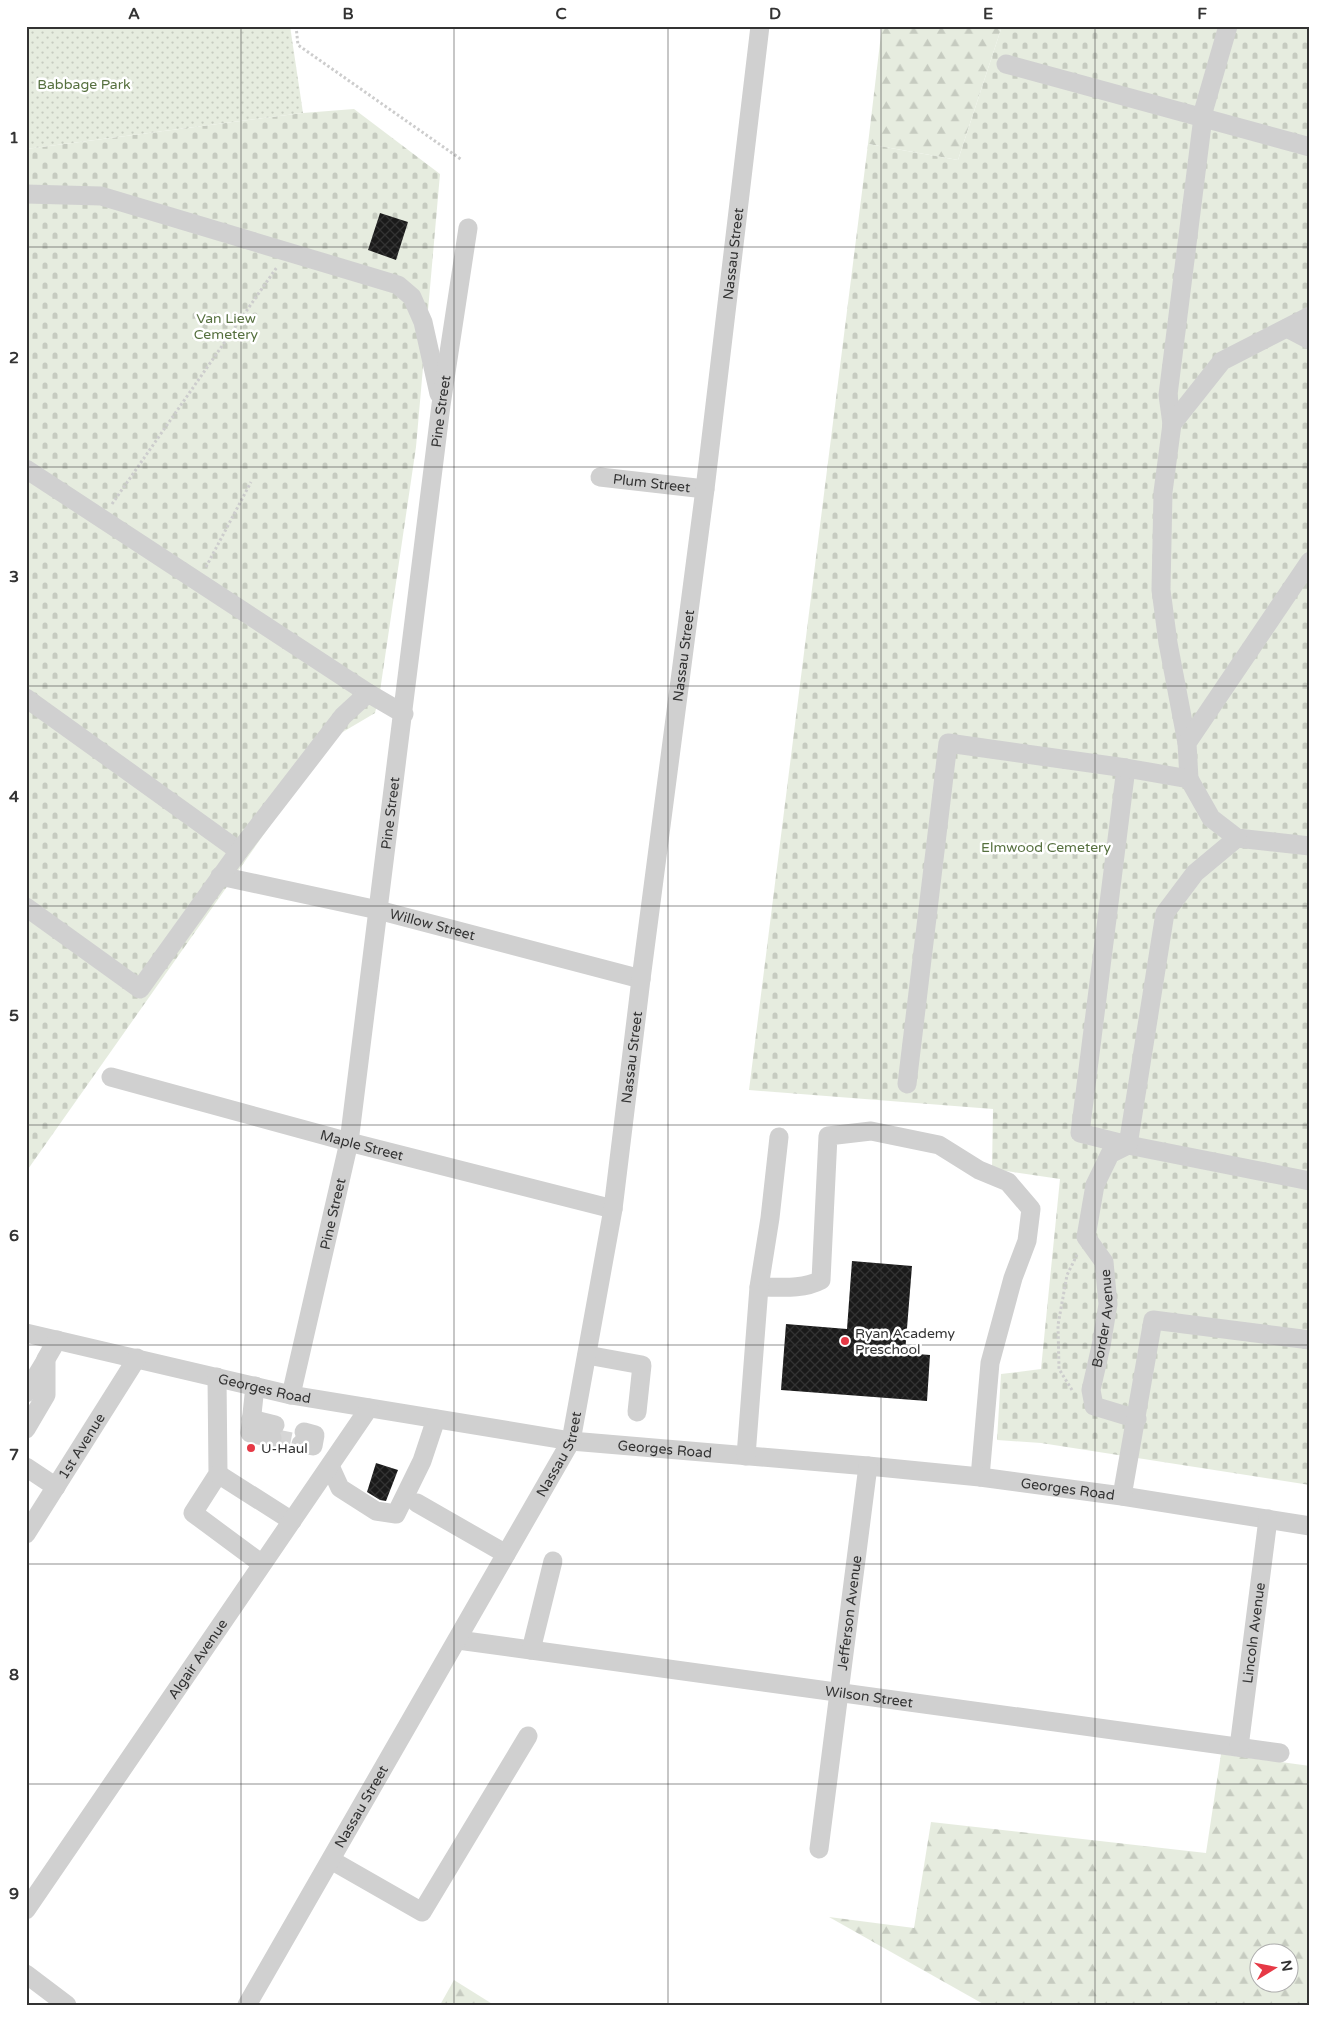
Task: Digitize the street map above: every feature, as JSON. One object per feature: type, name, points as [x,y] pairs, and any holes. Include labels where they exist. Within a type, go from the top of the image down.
[{"type":"street","name":"Nassau Street","points":[[247,2005],[571,1441],[613,1209],[705,489],[760,26]]},
{"type":"street","points":[[1228,26],[1202,117],[1168,395],[1172,424],[1163,492],[1161,590],[1168,643],[1187,743],[1189,779],[1211,818],[1237,838],[1310,846]]},
{"type":"street","points":[[1006,64],[1310,147]]},
{"type":"street","points":[[26,194],[101,196],[398,285],[412,298],[422,322],[441,405]]},
{"type":"street","name":"Pine Street","points":[[290,1394],[349,1142],[404,714],[441,405],[468,228]]},
{"type":"street","points":[[1172,424],[1222,362],[1310,316]]},
{"type":"street","points":[[1287,328],[1310,340]]},
{"type":"street","points":[[26,469],[368,693],[404,714]]},
{"type":"street","name":"Plum Street","points":[[600,476],[705,489]]},
{"type":"street","points":[[1187,743],[1310,561]]},
{"type":"street","points":[[26,908],[140,989],[239,850],[343,716],[368,693]]},
{"type":"street","points":[[26,698],[239,850]]},
{"type":"street","points":[[907,1084],[948,743],[1126,768],[1189,779]]},
{"type":"street","points":[[1126,768],[1080,1133],[1310,1180]]},
{"type":"street","points":[[1128,1144],[1165,913],[1195,873],[1237,838]]},
{"type":"street","name":"Willow Street","points":[[220,876],[378,910],[641,979]]},
{"type":"street","name":"Maple Street","points":[[111,1077],[349,1142],[613,1209]]},
{"type":"street","points":[[759,1286],[784,1288],[810,1286],[821,1280],[828,1136],[871,1131],[939,1144],[979,1170],[1008,1182],[1031,1209],[1027,1241],[1013,1278],[990,1363],[980,1477]]},
{"type":"street","points":[[746,1456],[759,1286],[770,1218],[779,1137]]},
{"type":"street","points":[[1086,1237],[1095,1184],[1110,1154],[1128,1144]]},
{"type":"street","name":"Border Avenue","points":[[1086,1237],[1104,1262],[1108,1304],[1091,1390],[1094,1406]]},
{"type":"street","points":[[1122,1496],[1153,1320],[1310,1340]]},
{"type":"street","name":"Georges Road","points":[[26,1333],[290,1394],[571,1441],[980,1477],[1122,1496],[1310,1526]]},
{"type":"street","points":[[26,1393],[57,1340]]},
{"type":"street","points":[[587,1355],[642,1365],[637,1412]]},
{"type":"street","name":"1st Avenue","points":[[26,1534],[137,1358]]},
{"type":"street","points":[[26,1381],[46,1359]]},
{"type":"street","points":[[26,1429],[46,1395],[46,1359]]},
{"type":"street","points":[[217,1377],[218,1474],[193,1513],[262,1564]]},
{"type":"street","points":[[255,1386],[250,1433],[274,1431]]},
{"type":"street","points":[[1094,1406],[1137,1419]]},
{"type":"street","name":"Algair Avenue","points":[[26,1910],[369,1408]]},
{"type":"street","points":[[330,1466],[340,1488],[376,1511],[396,1514],[422,1461],[436,1419]]},
{"type":"street","points":[[307,1439],[342,1448]]},
{"type":"street","name":"Jefferson Avenue","points":[[819,1849],[868,1466]]},
{"type":"street","points":[[26,1467],[56,1488]]},
{"type":"street","points":[[218,1474],[292,1521]]},
{"type":"street","points":[[417,1503],[506,1554]]},
{"type":"street","name":"Lincoln Avenue","points":[[1239,1747],[1268,1519]]},
{"type":"street","points":[[531,1650],[553,1561]]},
{"type":"street","name":"Wilson Street","points":[[458,1640],[1280,1753]]},
{"type":"street","points":[[331,1860],[422,1912],[528,1736]]},
{"type":"street","points":[[26,1974],[67,2005]]},
{"type":"path","points":[[296,26],[298,45],[462,160]]},
{"type":"path","points":[[103,518],[287,252]]},
{"type":"path","points":[[198,580],[251,482]]},
{"type":"path","points":[[1086,1237],[1067,1275],[1058,1325],[1059,1369],[1075,1395],[1094,1406]]},
{"type":"green space","name":"Babbage Park","points":[[26,26],[290,26],[303,113],[26,149]]},
{"type":"green space","points":[[882,26],[1002,26],[958,160],[868,144]]},
{"type":"green space","name":"Elmwood Cemetery","points":[[1002,26],[1310,26],[1310,1485],[1041,1443],[997,1440],[1001,1374],[1041,1369],[1060,1179],[992,1169],[993,1109],[749,1090],[868,144],[958,160]]},
{"type":"green space","name":"Van Liew Cemetery","points":[[354,109],[440,174],[416,447],[380,691],[375,713],[331,739],[26,1172],[26,149],[303,113]]},
{"type":"green space","points":[[1221,1754],[1310,1766],[1310,2005],[985,2005],[829,1917],[914,1928],[931,1822],[1206,1853]]},
{"type":"green space","points":[[454,1980],[494,2005],[440,2005]]},
{"type":"building","points":[[380,213],[408,222],[396,260],[368,250]]},
{"type":"building","name":"Ryan Academy Preschool","points":[[852,1261],[912,1266],[905,1353],[930,1355],[927,1401],[781,1390],[786,1324],[847,1329]]},
{"type":"building","points":[[376,1463],[398,1470],[386,1501],[380,1500],[367,1492]]},
{"type":"tunnel","points":[[272,1438],[301,1444]]},
{"type":"place","name":"Ryan Academy Preschool","points":[[845,1341]]},
{"type":"place","name":"U-Haul","points":[[251,1448]]}]
